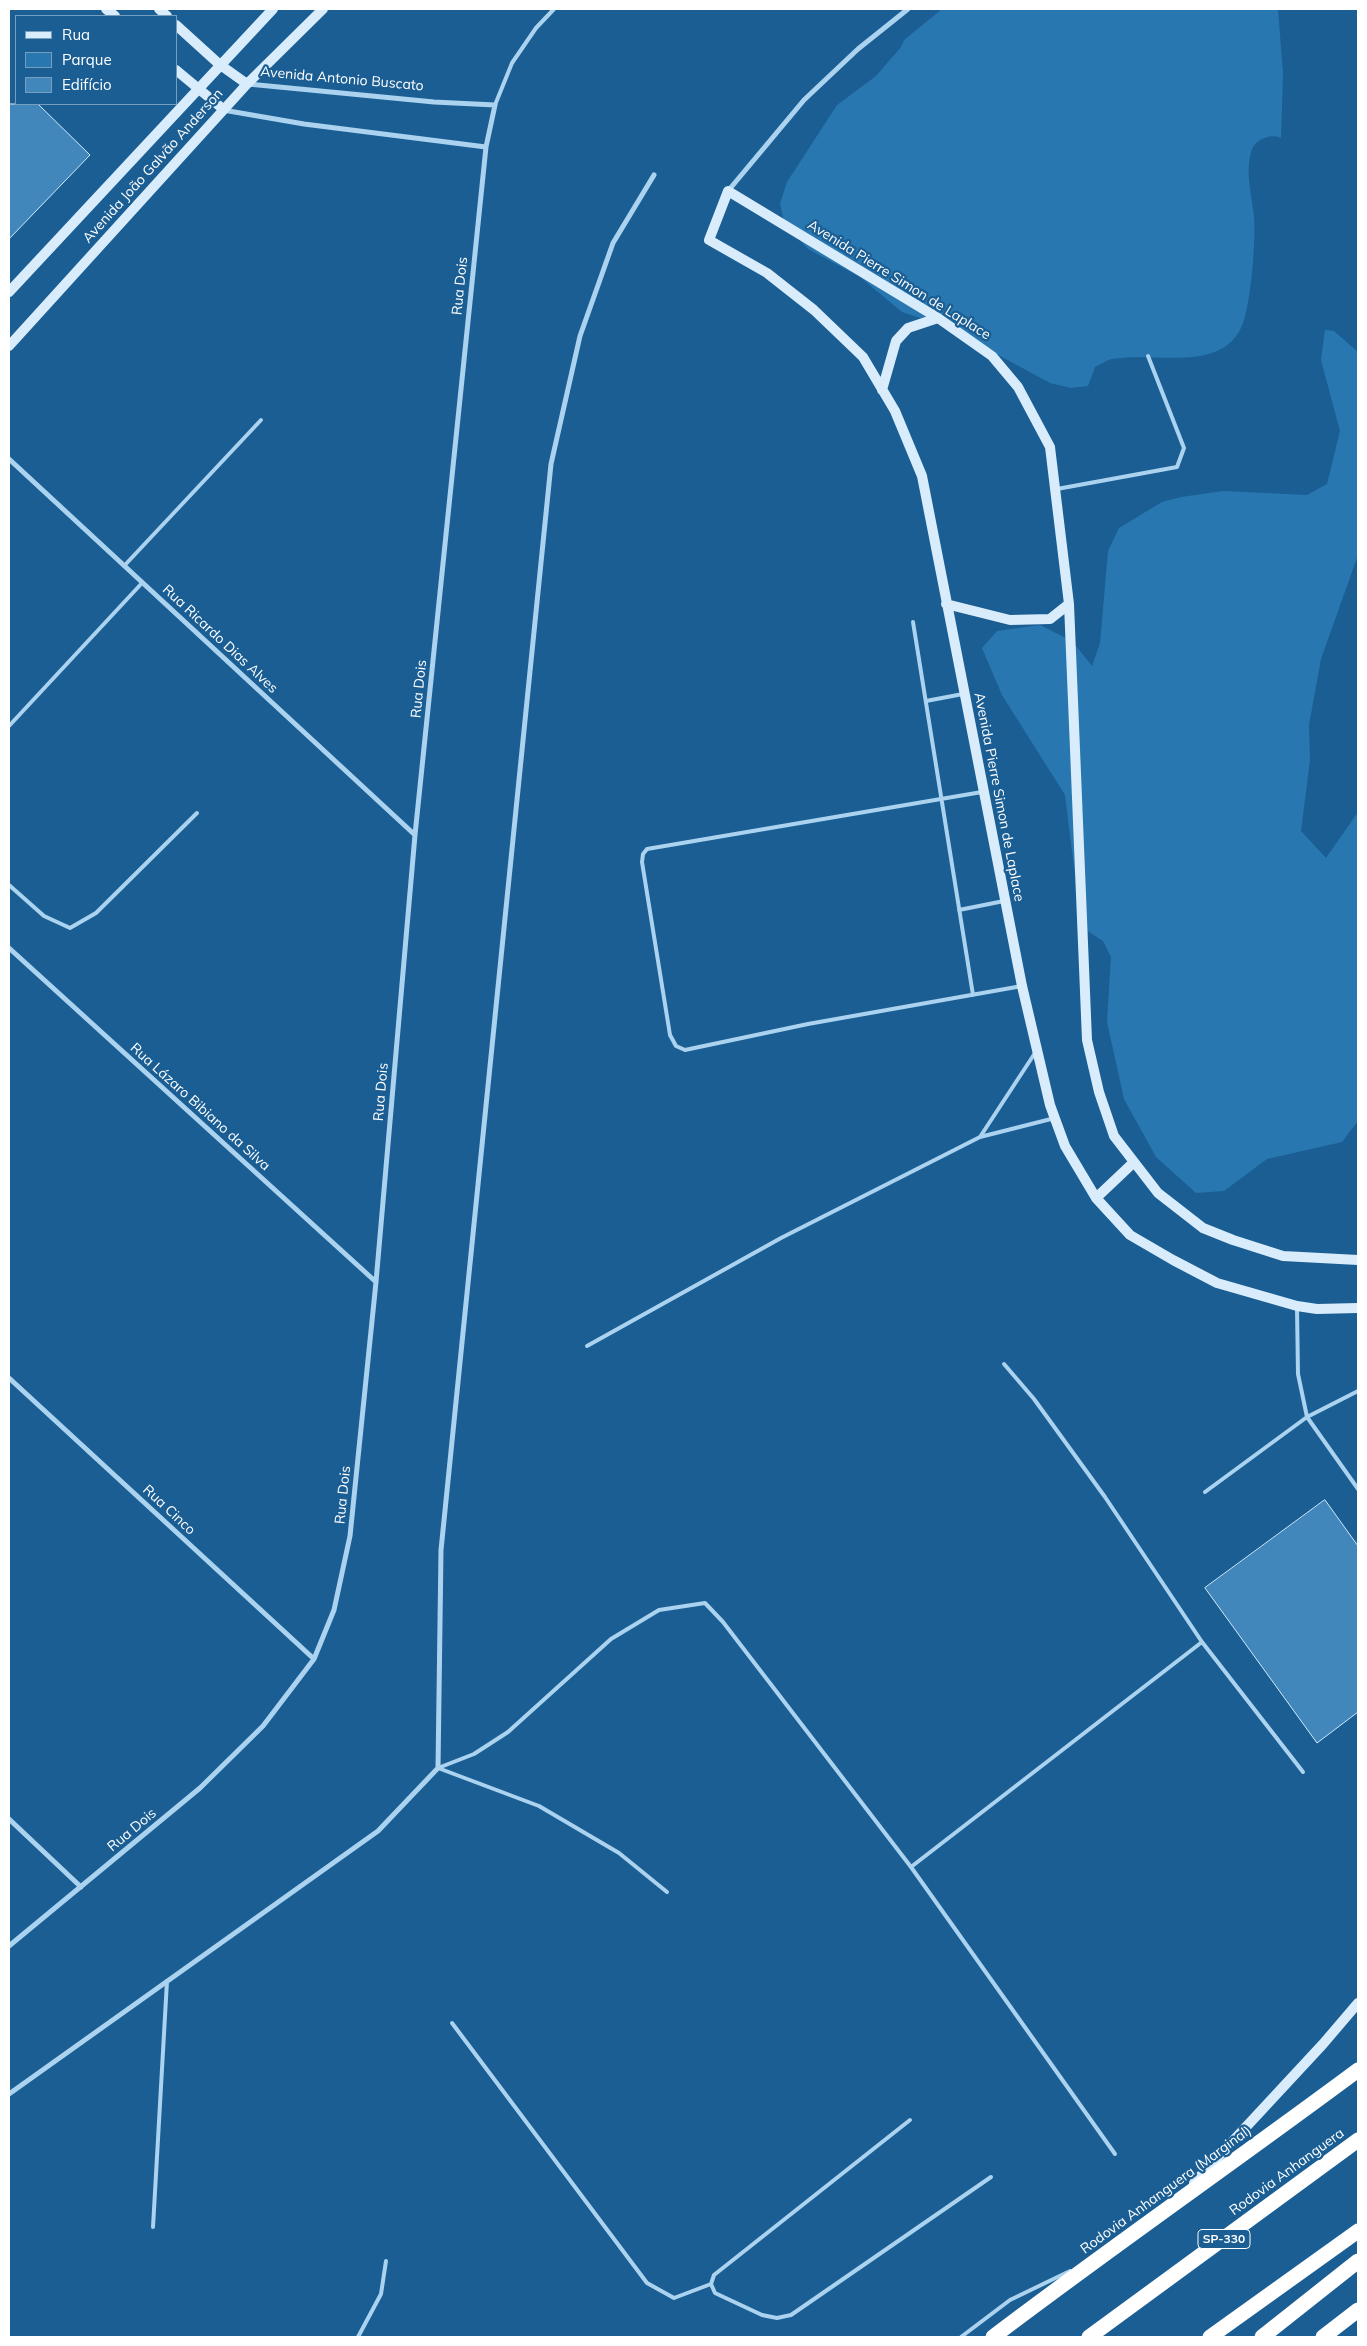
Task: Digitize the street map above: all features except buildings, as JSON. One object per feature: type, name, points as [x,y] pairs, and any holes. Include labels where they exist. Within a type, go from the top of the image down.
[{"type":"highway","name":"Rodovia Anhanguera (Marginal)","points":[[993,2337],[1097,2259],[1171,2208],[1358,2070]]},
{"type":"highway","name":"Rodovia Anhanguera","points":[[1089,2337],[1358,2140]]},
{"type":"highway","points":[[1210,2337],[1358,2231]]},
{"type":"highway","points":[[1262,2337],[1358,2261]]},
{"type":"highway","points":[[1323,2337],[1358,2310]]},
{"type":"street","name":"Avenida João Galvão Anderson","points":[[9,292],[219,64],[273,9]]},
{"type":"street","name":"Avenida João Galvão Anderson","points":[[9,346],[247,84],[323,9]]},
{"type":"street","name":"Avenida Pierre Simon de Laplace","points":[[908,9],[858,49],[804,100],[728,191],[709,240],[767,274],[814,310],[863,358],[895,411],[922,476],[1022,986],[1037,1051],[1055,1118],[1065,1146],[1096,1198],[1130,1234],[1173,1260],[1217,1283],[1298,1306],[1317,1309],[1358,1308]]},
{"type":"street","name":"Avenida Antonio Buscato","points":[[178,27],[219,64],[247,84],[434,102],[496,105]]},
{"type":"street","points":[[178,72],[223,110],[304,124],[486,147]]},
{"type":"street","name":"Rua Dois","points":[[9,1946],[200,1788],[263,1726],[314,1659],[334,1610],[350,1536],[376,1282],[415,835],[486,147],[496,105]]},
{"type":"street","points":[[9,2094],[378,1831],[438,1768],[441,1550],[551,464],[580,336],[613,243],[654,175]]},
{"type":"street","name":"Avenida Pierre Simon de Laplace","points":[[728,191],[938,318],[992,356],[1018,387],[1050,447],[1056,489],[1070,604],[1087,1040],[1099,1092],[1114,1136],[1158,1194],[1203,1228],[1283,1256],[1358,1260]]},
{"type":"street","points":[[882,390],[896,342],[908,328],[938,318]]},
{"type":"street","name":"Rua Ricardo Dias Alves","points":[[9,459],[415,835]]},
{"type":"street","points":[[946,604],[1010,620],[1050,619],[1070,604]]},
{"type":"street","name":"Rua Lázaro Bibiano da Silva","points":[[9,948],[376,1282]]},
{"type":"street","points":[[1096,1198],[1133,1163]]},
{"type":"street","name":"Rua Cinco","points":[[9,1378],[314,1659]]},
{"type":"street","points":[[9,1819],[81,1887]]},
{"type":"street","points":[[1171,2208],[1323,2044],[1358,2003]]},
{"type":"lane","points":[[496,105],[512,63],[536,28],[554,9]]},
{"type":"lane","points":[[1056,489],[1177,467],[1184,448],[1148,356]]},
{"type":"lane","points":[[124,566],[261,420]]},
{"type":"lane","points":[[9,726],[142,583]]},
{"type":"lane","points":[[913,622],[973,995]]},
{"type":"lane","points":[[926,701],[964,694]]},
{"type":"lane","points":[[984,791],[942,800],[647,849],[643,854],[643,872],[670,1035],[676,1046],[685,1050],[808,1024],[1022,986]]},
{"type":"lane","points":[[9,885],[44,916],[70,928],[96,913],[197,813]]},
{"type":"lane","points":[[959,910],[1006,901]]},
{"type":"lane","points":[[980,1137],[1037,1051]]},
{"type":"lane","points":[[587,1346],[781,1238],[980,1137],[1055,1118]]},
{"type":"lane","points":[[1298,1306],[1298,1374],[1307,1417],[1358,1489]]},
{"type":"lane","points":[[1004,1364],[1034,1399],[1106,1497],[1202,1642],[1303,1772]]},
{"type":"lane","points":[[1205,1492],[1307,1417],[1358,1390]]},
{"type":"lane","points":[[438,1768],[474,1754],[508,1732],[611,1638],[659,1610],[704,1604],[723,1622],[911,1867],[1115,2154]]},
{"type":"lane","points":[[911,1867],[1202,1642]]},
{"type":"lane","points":[[438,1768],[539,1806],[619,1853],[667,1892]]},
{"type":"lane","points":[[153,2227],[167,1981]]},
{"type":"lane","points":[[452,2023],[647,2283],[674,2298],[711,2284]]},
{"type":"lane","points":[[910,2120],[714,2274],[711,2284],[715,2293],[762,2315],[777,2318],[791,2316],[991,2177]]},
{"type":"lane","points":[[961,2337],[1010,2300],[1097,2259]]},
{"type":"lane","points":[[358,2337],[381,2294],[386,2261]]},
{"type":"green space","points":[[942,9],[1278,9],[1283,74],[1281,138],[1272,136],[1259,141],[1255,144],[1249,160],[1254,217],[1254,255],[1246,313],[1234,339],[1220,349],[1204,355],[1186,358],[1129,357],[1110,360],[1095,367],[1088,386],[1071,388],[1050,383],[945,326],[902,312],[860,277],[808,249],[784,222],[780,204],[787,182],[837,105],[876,76],[901,47],[904,40]]},
{"type":"green space","points":[[1325,330],[1334,331],[1358,352],[1358,555],[1321,659],[1309,725],[1310,760],[1301,831],[1326,858],[1358,812],[1358,1121],[1342,1142],[1267,1159],[1224,1191],[1196,1193],[1156,1157],[1124,1099],[1107,1022],[1111,957],[1103,941],[1086,930],[1080,916],[1065,795],[1002,695],[982,648],[997,631],[1040,625],[1072,641],[1092,666],[1100,643],[1108,551],[1119,528],[1162,502],[1181,497],[1223,491],[1307,495],[1327,484],[1340,431],[1321,360]]}]
